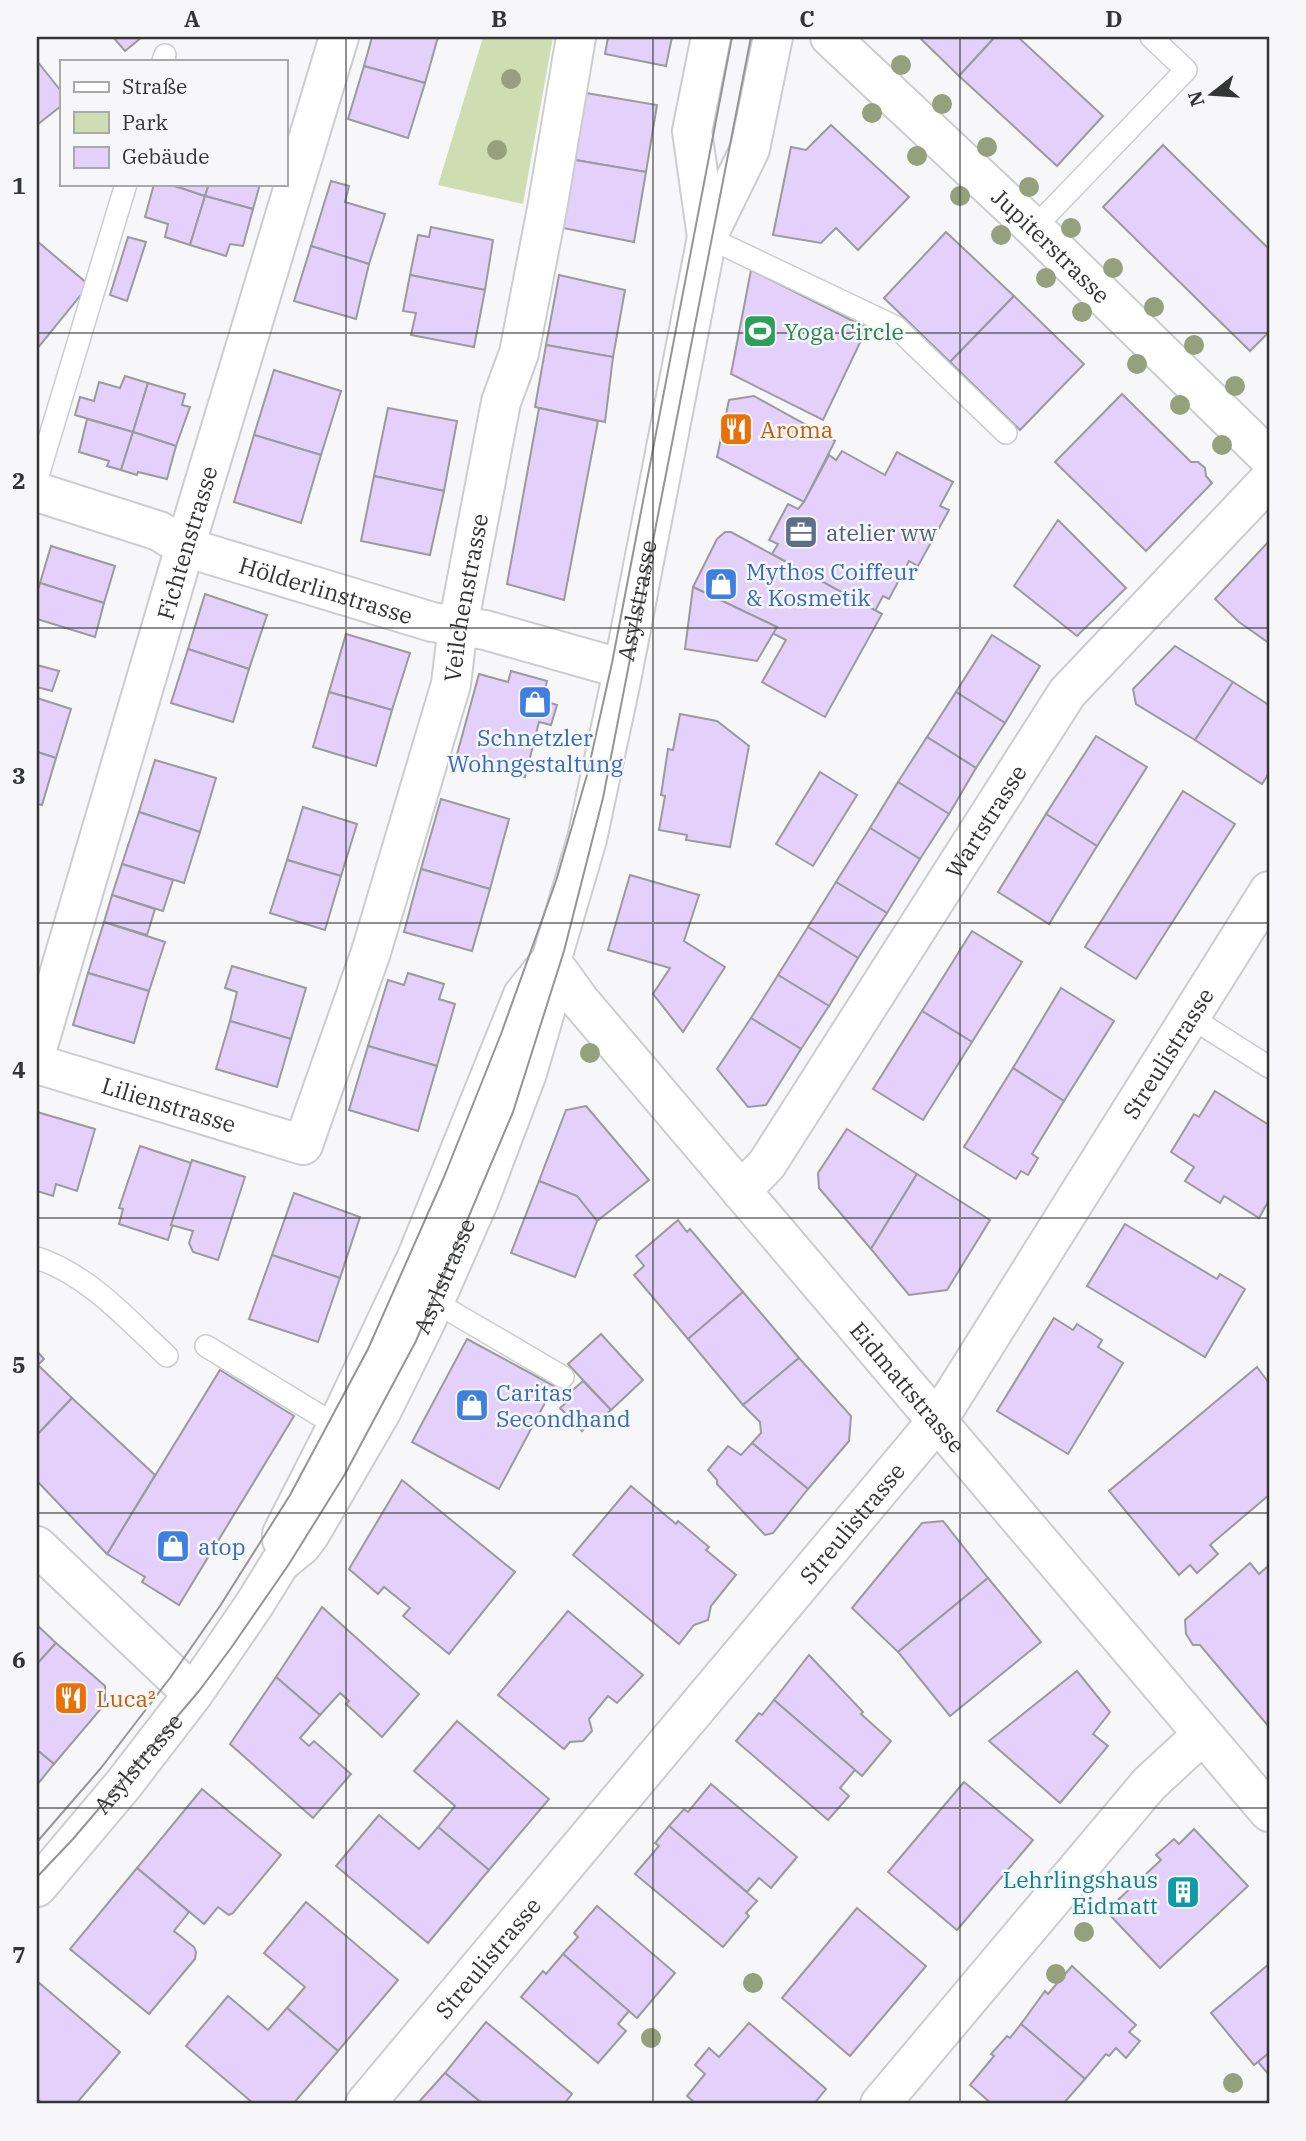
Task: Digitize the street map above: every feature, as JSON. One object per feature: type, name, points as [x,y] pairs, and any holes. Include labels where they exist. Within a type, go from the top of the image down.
[{"type":"street","name":"Fichtenstrasse","points":[[41,1036],[185,547],[340,37]]},
{"type":"street","name":"Veilchenstrasse","points":[[303,1145],[370,952],[451,684],[458,626],[501,401],[519,353],[576,37]]},
{"type":"street","name":"Asylstrasse","points":[[707,237],[692,131],[711,37]]},
{"type":"street","name":"Asylstrasse","points":[[37,1887],[123,1785],[193,1694],[280,1563],[301,1546],[310,1534],[381,1412],[435,1302],[479,1200],[527,1073],[546,1008],[551,961],[587,839],[623,669],[707,237],[750,149],[773,37]]},
{"type":"street","name":"Jupiterstrasse","points":[[830,37],[1034,228],[1269,458]]},
{"type":"street","name":"Wartstrasse","points":[[741,1191],[767,1164],[1067,694],[1269,480]]},
{"type":"street","name":"Hölderlinstrasse","points":[[37,492],[159,531],[185,547],[432,622],[518,639],[623,669]]},
{"type":"street","name":"Streulistrasse","points":[[365,2104],[937,1420],[1269,891]]},
{"type":"street","name":"Asylstrasse","points":[[280,1563],[282,1534],[337,1426],[416,1257],[523,995],[551,961]]},
{"type":"street","name":"Eidmattstrasse","points":[[551,961],[580,1001],[1269,1812]]},
{"type":"street","name":"Lilienstrasse","points":[[37,1064],[303,1145]]},
{"type":"street","points":[[37,1546],[193,1694]]},
{"type":"street","points":[[880,2104],[1149,1784],[1202,1735]]},
{"type":"lane","points":[[1034,228],[1186,70],[1151,37]]},
{"type":"lane","points":[[37,479],[125,186]]},
{"type":"lane","points":[[707,237],[896,327],[1006,433]]},
{"type":"lane","points":[[1190,1017],[1269,1067]]},
{"type":"lane","points":[[37,1258],[47,1261],[97,1291],[167,1356]]},
{"type":"lane","points":[[435,1302],[563,1377]]},
{"type":"lane","points":[[205,1346],[337,1426]]},
{"type":"green space","points":[[483,37],[553,37],[523,204],[438,185]]},
{"type":"building","points":[[113,37],[142,37],[125,51]]},
{"type":"building","points":[[372,37],[438,37],[425,83],[364,66]]},
{"type":"building","points":[[608,37],[672,37],[666,66],[605,54]]},
{"type":"building","points":[[919,37],[995,37],[959,76]]},
{"type":"building","points":[[995,37],[1018,37],[1103,116],[1057,166],[959,76]]},
{"type":"building","points":[[37,61],[60,90],[60,107],[37,125]]},
{"type":"building","points":[[364,66],[425,83],[408,138],[348,119]]},
{"type":"building","points":[[586,93],[657,105],[646,172],[575,160]]},
{"type":"building","points":[[831,125],[909,197],[858,250],[836,228],[821,243],[773,235],[791,147],[806,150]]},
{"type":"building","points":[[1163,145],[1269,249],[1269,332],[1250,351],[1103,207]]},
{"type":"building","points":[[575,160],[646,172],[634,242],[563,228]]},
{"type":"building","points":[[331,181],[349,186],[345,202],[385,214],[369,264],[311,246]]},
{"type":"building","points":[[153,186],[175,186],[205,196],[190,245],[165,237],[168,224],[145,217]]},
{"type":"building","points":[[175,186],[208,186],[205,196]]},
{"type":"building","points":[[208,186],[259,186],[253,209],[205,196]]},
{"type":"building","points":[[205,196],[253,209],[243,246],[230,244],[226,256],[190,245]]},
{"type":"building","points":[[431,227],[493,240],[485,290],[410,275],[418,235],[429,237]]},
{"type":"building","points":[[946,232],[1014,296],[950,362],[884,298]]},
{"type":"building","points":[[128,237],[146,242],[127,301],[110,295]]},
{"type":"building","points":[[37,241],[89,285],[37,349]]},
{"type":"building","points":[[311,246],[369,264],[356,319],[294,301]]},
{"type":"building","points":[[751,270],[867,328],[823,420],[731,374]]},
{"type":"building","points":[[410,275],[485,290],[474,347],[411,335],[416,313],[403,311]]},
{"type":"building","points":[[559,275],[625,290],[613,357],[546,345]]},
{"type":"building","points":[[1014,296],[1084,364],[1020,430],[950,362]]},
{"type":"building","points":[[546,345],[613,357],[605,422],[535,407]]},
{"type":"building","points":[[274,370],[341,391],[321,455],[254,435]]},
{"type":"building","points":[[125,376],[148,383],[133,432],[75,415],[80,397],[94,401],[99,382],[120,388]]},
{"type":"building","points":[[148,383],[185,394],[182,405],[190,407],[176,446],[133,432]]},
{"type":"building","points":[[1122,394],[1191,462],[1198,462],[1205,468],[1206,476],[1212,483],[1146,551],[1055,462]]},
{"type":"building","points":[[754,396],[835,441],[804,502],[717,457],[729,400]]},
{"type":"building","points":[[388,408],[457,421],[444,491],[374,476]]},
{"type":"building","points":[[539,408],[598,421],[564,600],[507,584]]},
{"type":"building","points":[[87,419],[133,432],[121,470],[107,466],[109,461],[79,452]]},
{"type":"building","points":[[133,432],[176,446],[167,479],[121,470]]},
{"type":"building","points":[[254,435],[321,455],[301,523],[234,502]]},
{"type":"building","points":[[842,451],[885,475],[897,452],[953,482],[940,506],[949,510],[918,566],[909,561],[889,599],[883,596],[875,611],[772,554],[778,544],[769,540],[788,504],[798,509],[829,455],[836,460]]},
{"type":"building","points":[[374,476],[444,491],[430,555],[361,541]]},
{"type":"building","points":[[1058,520],[1126,588],[1077,636],[1014,586]]},
{"type":"building","points":[[725,532],[731,532],[882,614],[825,717],[762,682],[786,640],[772,633],[777,627],[693,587],[717,539]]},
{"type":"building","points":[[1269,541],[1269,643],[1239,622],[1215,599]]},
{"type":"building","points":[[51,546],[115,566],[104,603],[40,583]]},
{"type":"building","points":[[40,583],[104,603],[95,637],[37,619],[37,593]]},
{"type":"building","points":[[693,587],[777,627],[757,661],[685,649]]},
{"type":"building","points":[[205,594],[267,615],[249,669],[188,649]]},
{"type":"building","points":[[346,634],[410,653],[392,710],[329,692]]},
{"type":"building","points":[[992,635],[1040,666],[1005,723],[956,692]]},
{"type":"building","points":[[1175,646],[1233,682],[1195,740],[1136,704],[1133,689]]},
{"type":"building","points":[[188,649],[249,669],[233,722],[171,703]]},
{"type":"building","points":[[37,665],[59,671],[52,691],[37,687]]},
{"type":"building","points":[[511,671],[547,681],[544,693],[549,695],[547,702],[557,705],[551,725],[539,722],[525,777],[456,758],[479,674],[508,682]]},
{"type":"building","points":[[1233,682],[1269,705],[1269,773],[1262,784],[1195,740]]},
{"type":"building","points":[[329,692],[392,710],[376,766],[313,747]]},
{"type":"building","points":[[956,692],[1005,723],[976,768],[927,737]]},
{"type":"building","points":[[37,698],[71,709],[56,758],[37,752]]},
{"type":"building","points":[[680,714],[717,721],[749,746],[730,847],[686,840],[687,835],[659,830],[665,796],[661,795],[668,749],[673,750]]},
{"type":"building","points":[[1096,736],[1147,767],[1097,846],[1046,814]]},
{"type":"building","points":[[927,737],[976,768],[949,814],[898,782]]},
{"type":"building","points":[[37,752],[56,758],[42,805],[37,804]]},
{"type":"building","points":[[155,760],[216,778],[200,832],[139,812]]},
{"type":"building","points":[[820,772],[857,795],[813,866],[776,844]]},
{"type":"building","points":[[898,782],[949,814],[920,859],[870,828]]},
{"type":"building","points":[[1183,791],[1235,824],[1136,979],[1085,947]]},
{"type":"building","points":[[441,799],[509,819],[490,889],[421,869]]},
{"type":"building","points":[[303,807],[357,824],[341,876],[287,860]]},
{"type":"building","points":[[139,812],[200,832],[184,883],[122,864]]},
{"type":"building","points":[[1046,814],[1097,846],[1049,924],[998,892]]},
{"type":"building","points":[[870,828],[920,859],[887,913],[836,882]]},
{"type":"building","points":[[287,860],[341,876],[325,930],[270,913]]},
{"type":"building","points":[[122,864],[173,880],[163,911],[112,895]]},
{"type":"building","points":[[421,869],[490,889],[472,951],[404,932]]},
{"type":"building","points":[[630,875],[699,895],[684,941],[725,967],[683,1032],[653,994],[670,968],[608,950]]},
{"type":"building","points":[[836,882],[887,913],[858,958],[808,927]]},
{"type":"building","points":[[112,895],[155,909],[147,935],[104,922]]},
{"type":"building","points":[[104,922],[165,942],[149,991],[88,973]]},
{"type":"building","points":[[808,927],[858,958],[829,1006],[778,975]]},
{"type":"building","points":[[972,931],[1022,962],[972,1042],[922,1011]]},
{"type":"building","points":[[232,966],[306,988],[291,1039],[230,1021],[237,992],[225,988]]},
{"type":"building","points":[[88,973],[149,991],[134,1043],[73,1025]]},
{"type":"building","points":[[408,973],[444,984],[439,999],[455,1004],[437,1066],[368,1046],[388,980],[404,985]]},
{"type":"building","points":[[778,975],[829,1006],[801,1049],[751,1018]]},
{"type":"building","points":[[1061,988],[1114,1021],[1064,1101],[1013,1068]]},
{"type":"building","points":[[922,1011],[972,1042],[923,1120],[873,1089]]},
{"type":"building","points":[[751,1018],[801,1049],[766,1105],[748,1107],[717,1069]]},
{"type":"building","points":[[230,1021],[291,1039],[277,1087],[216,1069]]},
{"type":"building","points":[[368,1046],[437,1066],[418,1131],[349,1110]]},
{"type":"building","points":[[1013,1068],[1064,1101],[1032,1154],[1038,1158],[1028,1175],[1021,1171],[1016,1179],[964,1147]]},
{"type":"building","points":[[1215,1091],[1269,1125],[1269,1200],[1259,1218],[1224,1196],[1220,1203],[1185,1181],[1194,1167],[1171,1152],[1194,1114],[1199,1117]]},
{"type":"building","points":[[586,1106],[649,1180],[597,1221],[577,1196],[539,1181],[566,1110]]},
{"type":"building","points":[[37,1112],[95,1129],[77,1191],[56,1184],[53,1196],[37,1191]]},
{"type":"building","points":[[847,1129],[917,1174],[871,1249],[819,1188],[818,1173]]},
{"type":"building","points":[[140,1146],[191,1163],[168,1240],[119,1224],[123,1209],[119,1208]]},
{"type":"building","points":[[192,1160],[245,1177],[218,1260],[193,1252],[189,1243],[193,1231],[171,1225]]},
{"type":"building","points":[[917,1174],[990,1220],[947,1290],[909,1295],[871,1249]]},
{"type":"building","points":[[539,1181],[577,1196],[597,1221],[575,1277],[511,1253]]},
{"type":"building","points":[[294,1193],[360,1217],[340,1278],[272,1255]]},
{"type":"building","points":[[678,1220],[687,1232],[690,1229],[743,1292],[688,1339],[634,1275],[644,1266],[636,1256]]},
{"type":"building","points":[[1125,1224],[1217,1279],[1220,1274],[1245,1289],[1205,1357],[1087,1286]]},
{"type":"building","points":[[272,1255],[340,1278],[318,1342],[249,1319]]},
{"type":"building","points":[[743,1292],[799,1358],[743,1405],[688,1339]]},
{"type":"building","points":[[1054,1318],[1073,1330],[1077,1324],[1102,1340],[1098,1347],[1123,1363],[1068,1454],[997,1411]]},
{"type":"building","points":[[601,1334],[643,1380],[611,1410],[568,1364]]},
{"type":"building","points":[[467,1339],[554,1386],[499,1489],[412,1442]]},
{"type":"building","points":[[37,1351],[44,1359],[38,1365],[72,1398],[37,1435]]},
{"type":"building","points":[[799,1358],[851,1416],[849,1441],[808,1489],[752,1443],[761,1433],[760,1422],[743,1405]]},
{"type":"building","points":[[1257,1367],[1269,1383],[1269,1495],[1210,1545],[1218,1554],[1197,1573],[1190,1565],[1179,1575],[1109,1491]]},
{"type":"building","points":[[220,1370],[294,1416],[179,1605],[142,1582],[145,1577],[107,1554]]},
{"type":"building","points":[[583,1381],[611,1410],[592,1427],[589,1424],[582,1431],[560,1408],[568,1401],[564,1398]]},
{"type":"building","points":[[72,1398],[155,1475],[107,1554],[37,1481],[37,1435]]},
{"type":"building","points":[[752,1443],[808,1489],[773,1533],[765,1535],[717,1484],[717,1480],[708,1470],[728,1446],[741,1455]]},
{"type":"building","points":[[402,1480],[515,1572],[449,1654],[403,1616],[410,1608],[384,1587],[378,1594],[349,1569]]},
{"type":"building","points":[[631,1486],[676,1524],[678,1521],[709,1547],[706,1550],[736,1575],[711,1606],[708,1620],[694,1625],[679,1644],[573,1555]]},
{"type":"building","points":[[943,1521],[988,1578],[898,1652],[852,1608],[922,1523]]},
{"type":"building","points":[[1250,1563],[1259,1574],[1268,1566],[1269,1568],[1269,1727],[1200,1645],[1193,1645],[1186,1634],[1185,1620]]},
{"type":"building","points":[[988,1578],[1041,1642],[950,1716],[898,1652]]},
{"type":"building","points":[[322,1607],[419,1694],[382,1737],[346,1704],[349,1701],[340,1693],[320,1715],[276,1677]]},
{"type":"building","points":[[568,1611],[643,1675],[617,1703],[608,1696],[589,1719],[592,1731],[583,1741],[570,1742],[564,1749],[498,1695]]},
{"type":"building","points":[[37,1625],[56,1643],[37,1664]]},
{"type":"building","points":[[56,1643],[105,1686],[105,1704],[54,1764],[37,1750],[37,1664]]},
{"type":"building","points":[[809,1655],[863,1712],[861,1714],[891,1741],[862,1776],[774,1700]]},
{"type":"building","points":[[1077,1671],[1110,1712],[1093,1734],[1108,1746],[1060,1803],[989,1741]]},
{"type":"building","points":[[276,1677],[320,1715],[300,1738],[309,1746],[314,1741],[351,1774],[313,1818],[230,1744]]},
{"type":"building","points":[[774,1700],[855,1770],[840,1788],[849,1796],[828,1820],[736,1741],[759,1713],[762,1715]]},
{"type":"building","points":[[457,1721],[549,1799],[489,1870],[438,1827],[455,1806],[414,1771]]},
{"type":"building","points":[[37,1750],[54,1764],[37,1785]]},
{"type":"building","points":[[964,1782],[1033,1840],[957,1930],[888,1872]]},
{"type":"building","points":[[711,1784],[797,1857],[771,1888],[759,1878],[747,1892],[669,1826],[684,1809],[688,1812]]},
{"type":"building","points":[[202,1789],[281,1855],[233,1913],[229,1915],[218,1907],[204,1924],[137,1868]]},
{"type":"building","points":[[379,1815],[419,1849],[438,1827],[489,1870],[428,1943],[336,1866]]},
{"type":"building","points":[[669,1826],[757,1901],[746,1913],[749,1916],[723,1947],[635,1874],[659,1846],[655,1843]]},
{"type":"building","name":"Lehrlingshaus Eidmatt","points":[[1194,1829],[1248,1886],[1160,1968],[1106,1911],[1161,1860],[1156,1855],[1174,1839],[1179,1844]]},
{"type":"building","points":[[137,1868],[189,1912],[174,1931],[194,1947],[196,1952],[195,1959],[149,2014],[70,1949]]},
{"type":"building","points":[[306,1902],[398,1980],[338,2051],[287,2008],[305,1987],[264,1953]]},
{"type":"building","points":[[597,1906],[675,1973],[637,2018],[563,1954],[578,1937],[574,1933]]},
{"type":"building","points":[[857,1908],[926,1966],[850,2056],[782,1998]]},
{"type":"building","points":[[563,1954],[629,2011],[618,2024],[626,2031],[598,2063],[521,1997],[543,1971],[546,1974]]},
{"type":"building","points":[[1269,1964],[1269,2053],[1254,2065],[1211,2013]]},
{"type":"building","points":[[1072,1966],[1136,2025],[1129,2032],[1140,2041],[1126,2058],[1116,2048],[1109,2056],[1106,2054],[1085,2079],[1021,2024],[1045,1991],[1048,1994]]},
{"type":"building","points":[[37,1981],[120,2052],[76,2104],[43,2104],[37,2099]]},
{"type":"building","points":[[228,1996],[268,2030],[287,2008],[338,2051],[293,2104],[254,2104],[186,2046]]},
{"type":"building","points":[[486,2022],[572,2094],[564,2104],[483,2104],[445,2073]]},
{"type":"building","points":[[749,2023],[826,2089],[814,2104],[696,2104],[687,2096],[705,2074],[695,2065],[709,2048],[719,2057]]},
{"type":"building","points":[[1021,2024],[1085,2079],[1063,2104],[992,2104],[970,2085],[994,2056],[991,2054],[1007,2036],[1010,2038]]},
{"type":"building","points":[[1269,2053],[1269,2075],[1258,2062]]},
{"type":"building","points":[[445,2073],[483,2104],[417,2104]]},
{"type":"tram line","points":[[37,1842],[101,1768],[170,1678],[220,1606],[290,1495],[368,1349],[444,1177],[501,1034],[556,881],[587,775],[612,663],[732,37]]},
{"type":"tram line","points":[[37,1877],[73,1839],[199,1691],[289,1564],[345,1474],[416,1341],[513,1112],[564,951],[603,798],[751,37]]},
{"type":"place","name":"Yoga Circle","points":[[760,331]]},
{"type":"place","name":"Aroma","points":[[736,429]]},
{"type":"place","name":"atelier ww","points":[[801,532]]},
{"type":"place","name":"Mythos Coiffeur & Kosmetik","points":[[721,584]]},
{"type":"place","name":"Schnetzler Wohngestaltung","points":[[535,702]]},
{"type":"place","name":"Caritas Secondhand","points":[[472,1405]]},
{"type":"place","name":"atop","points":[[173,1546]]},
{"type":"place","name":"Luca²","points":[[71,1698]]},
{"type":"place","name":"Lehrlingshaus Eidmatt","points":[[1183,1892]]}]
